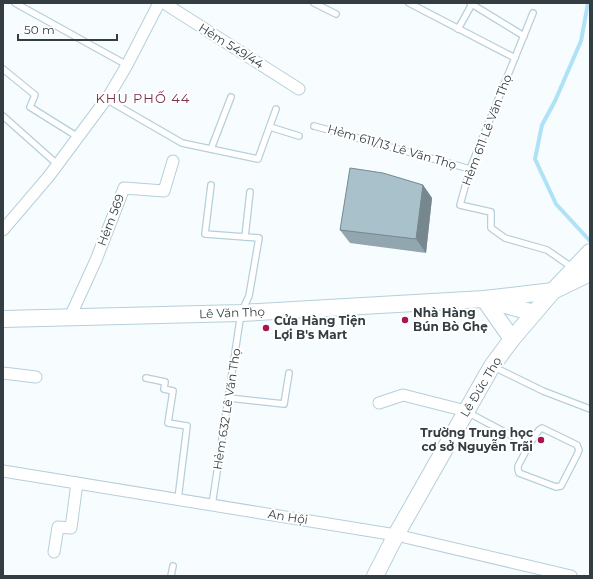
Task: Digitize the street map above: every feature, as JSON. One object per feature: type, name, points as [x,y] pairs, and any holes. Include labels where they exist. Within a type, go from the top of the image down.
[{"type":"main road","name":"Lê Đức Thọ","points":[[375,576],[396,535],[492,366],[534,313],[589,253]]},
{"type":"main road","name":"Lê Đức Thọ","points":[[553,291],[590,272]]},
{"type":"main road","name":"Lê Văn Thọ","points":[[3,319],[241,313],[484,299],[553,291]]},
{"type":"main road","points":[[484,299],[534,313]]},
{"type":"main road","points":[[484,299],[512,339]]},
{"type":"street","points":[[3,230],[57,164],[106,99],[127,65],[159,3]]},
{"type":"street","name":"Hẻm 549/44","points":[[164,3],[299,89]]},
{"type":"street","name":"Hẻm 569","points":[[70,317],[96,260],[124,188],[164,190],[173,161]]},
{"type":"street","points":[[3,373],[36,377]]},
{"type":"street","points":[[379,403],[403,395],[466,412]]},
{"type":"street","name":"An Hội","points":[[3,471],[396,535],[571,576]]},
{"type":"street","points":[[54,552],[58,527],[71,528],[77,483]]},
{"type":"lane","points":[[15,3],[127,65]]},
{"type":"lane","points":[[314,3],[336,14]]},
{"type":"lane","points":[[409,3],[515,58]]},
{"type":"lane","points":[[458,29],[471,4],[524,36]]},
{"type":"lane","name":"Hẻm 611 Lê Văn Thọ","points":[[533,14],[470,169],[460,205],[491,212],[491,228],[500,235],[505,238],[547,250],[574,268]]},
{"type":"lane","points":[[3,69],[35,95],[30,107],[78,137]]},
{"type":"lane","points":[[211,149],[231,97]]},
{"type":"lane","points":[[106,99],[182,143],[258,159],[276,109]]},
{"type":"lane","points":[[3,116],[57,164]]},
{"type":"lane","name":"Hẻm 611/13 Lê Văn Thọ","points":[[314,126],[470,169]]},
{"type":"lane","points":[[270,127],[299,136]]},
{"type":"lane","points":[[211,185],[205,234],[245,237],[250,192]]},
{"type":"lane","name":"Hẻm 632 Lê Văn Thọ","points":[[212,505],[241,313],[249,296],[259,238],[245,237]]},
{"type":"lane","points":[[492,366],[543,391],[590,410]]},
{"type":"lane","points":[[229,398],[284,404],[289,373]]},
{"type":"lane","points":[[146,378],[165,382],[164,389],[173,391],[168,423],[187,426],[178,499]]},
{"type":"lane","points":[[466,412],[529,445]]},
{"type":"lane","points":[[542,428],[577,444],[579,450],[561,486],[556,488],[519,473],[518,466],[529,445],[542,428]]},
{"type":"lane","points":[[171,576],[173,566]]},
{"type":"building","points":[[350,168],[383,173],[423,185],[416,239],[340,230]]},
{"type":"waterway","points":[[588,3],[581,41],[555,101],[542,125],[535,159],[556,204],[590,241]]},
{"type":"place","name":"Nhà Hàng Bún Bò Ghẹ","points":[[405,320]]},
{"type":"place","name":"Cửa Hàng Tiện Lợi B's Mart","points":[[266,328]]},
{"type":"place","name":"Trường Trung học cơ sở Nguyễn Trãi","points":[[541,440]]},
{"type":"district","name":"KHU PHỐ 44","points":[[143,98]]}]
